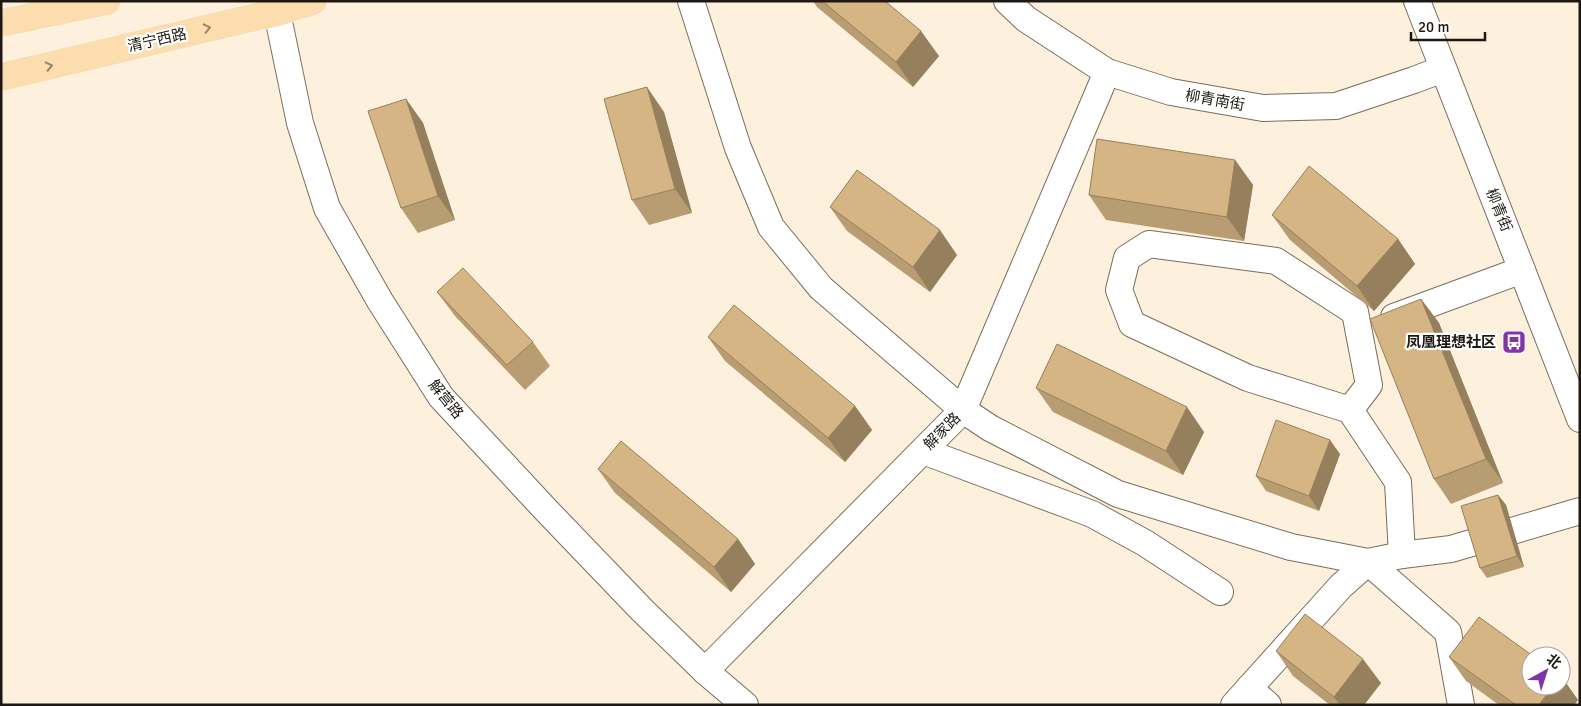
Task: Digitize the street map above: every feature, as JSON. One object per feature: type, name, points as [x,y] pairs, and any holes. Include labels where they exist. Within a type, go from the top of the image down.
[{"type":"main road","points":[[1,23],[107,1]]},
{"type":"main road","name":"清宁西路","points":[[1,77],[277,12],[313,1]]},
{"type":"street","points":[[690,1],[738,148],[771,227],[820,288],[963,410],[990,428],[1118,494],[1291,547],[1368,562],[1402,555],[1451,549],[1580,511]]},
{"type":"street","name":"柳青南街","points":[[1007,1],[1026,19],[1108,72],[1171,92],[1263,108],[1336,106],[1443,69]]},
{"type":"street","name":"柳青街","points":[[1417,1],[1580,419]]},
{"type":"street","name":"解营路","points":[[277,12],[300,123],[327,208],[380,301],[441,397],[628,596],[705,671],[745,705]]},
{"type":"street","name":"解家路","points":[[705,671],[963,410],[1108,72]]},
{"type":"street","points":[[1350,410],[1369,384],[1355,312],[1276,261],[1149,244],[1127,258],[1119,290],[1132,324],[1248,378],[1350,410],[1398,482],[1402,555]]},
{"type":"street","points":[[1359,330],[1522,270]]},
{"type":"street","points":[[923,451],[1092,514],[1144,543],[1220,592]]},
{"type":"street","points":[[1250,699],[1341,586],[1368,562]]},
{"type":"street","points":[[1368,562],[1448,632],[1460,705]]},
{"type":"building","points":[[822,1],[885,1],[921,31],[896,62]]},
{"type":"building","points":[[647,87],[675,189],[632,200],[604,99]]},
{"type":"building","points":[[406,99],[438,196],[401,208],[368,111]]},
{"type":"building","points":[[1097,139],[1235,160],[1227,217],[1089,195]]},
{"type":"building","points":[[1309,166],[1398,239],[1357,286],[1272,215]]},
{"type":"building","points":[[857,170],[940,230],[913,267],[830,207]]},
{"type":"building","points":[[463,268],[533,342],[507,365],[437,292]]},
{"type":"building","points":[[1421,299],[1486,459],[1434,479],[1370,319]]},
{"type":"building","points":[[734,305],[855,406],[828,438],[708,337]]},
{"type":"building","points":[[1057,344],[1187,407],[1166,451],[1036,388]]},
{"type":"building","points":[[1276,420],[1330,440],[1309,496],[1256,476]]},
{"type":"building","points":[[621,441],[738,539],[714,567],[598,469]]},
{"type":"building","points":[[1498,495],[1517,556],[1480,568],[1461,506]]},
{"type":"building","points":[[1305,614],[1363,659],[1334,697],[1276,651]]},
{"type":"building","points":[[1479,617],[1521,647],[1521,696],[1546,696],[1539,705],[1516,705],[1449,657]]},
{"type":"place","name":"凤凰理想社区","points":[[1514,342]]}]
